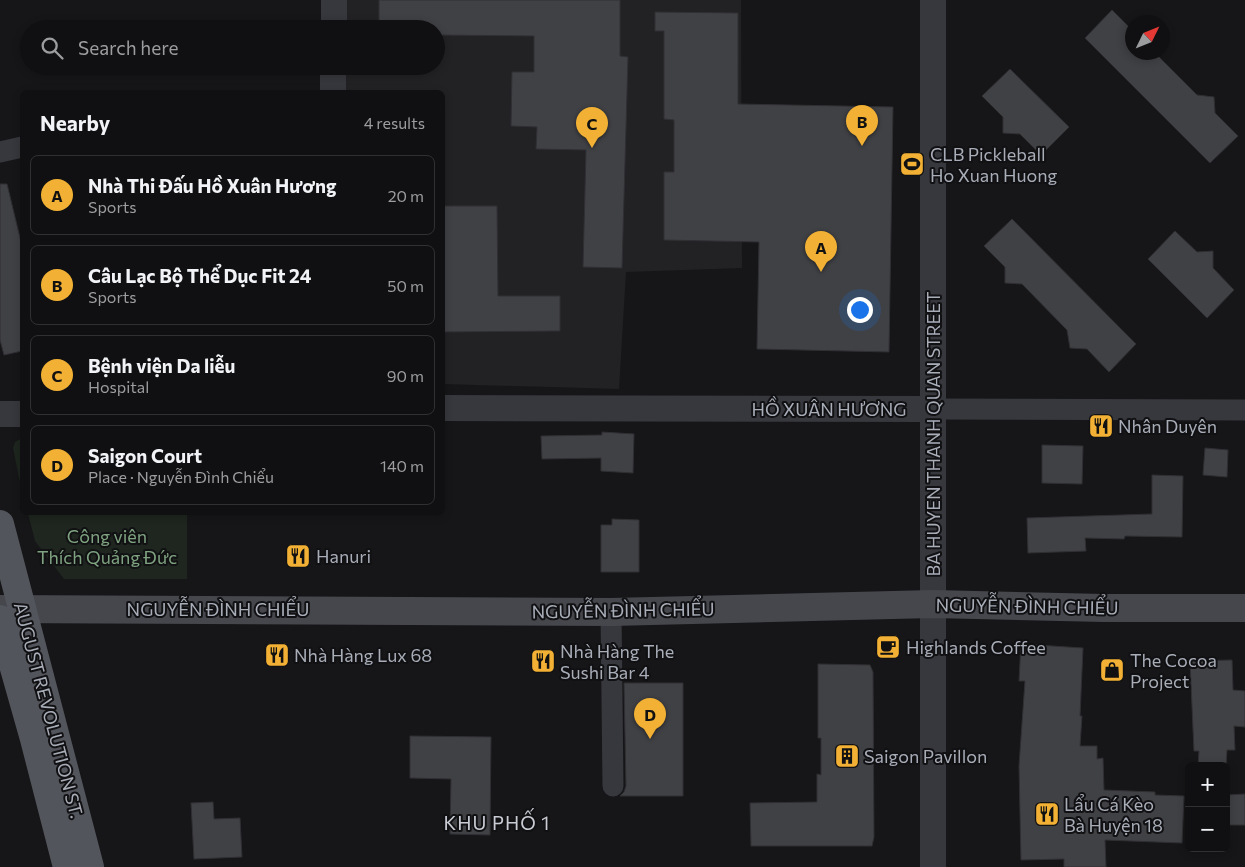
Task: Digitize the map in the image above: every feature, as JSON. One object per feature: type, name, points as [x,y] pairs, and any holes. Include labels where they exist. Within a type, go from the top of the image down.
[{"type":"main road","name":"AUGUST REVOLUTION ST.","points":[[0,524],[7,612],[34,740],[67,867]]},
{"type":"main road","name":"NGUYỄN ĐÌNH CHIỂU","points":[[7,612],[611,612],[933,604],[1245,608]]},
{"type":"main road","name":"AUGUST REVOLUTION ST.","points":[[7,612],[90,867]]},
{"type":"street","points":[[334,0],[334,20]]},
{"type":"street","name":"BA HUYEN THANH QUAN STREET","points":[[933,0],[933,867]]},
{"type":"street","points":[[332,90],[333,75]]},
{"type":"street","points":[[0,152],[20,147]]},
{"type":"street","name":"HỒ XUÂN HƯƠNG","points":[[445,408],[1245,410]]},
{"type":"street","points":[[0,414],[20,414]]},
{"type":"street","points":[[611,612],[613,786]]},
{"type":"shaded area","points":[[342,0],[741,0],[742,268],[626,272],[619,389],[445,384],[445,90],[342,90],[342,75],[445,75],[445,20],[342,20]]},
{"type":"green space","points":[[20,439],[20,482],[13,448],[15,442]]},
{"type":"green space","name":"Công viên Thích Quảng Đức","points":[[28,515],[187,515],[187,579],[64,579],[35,541]]},
{"type":"building","points":[[379,0],[620,0],[620,56],[628,57],[622,268],[583,267],[586,150],[536,149],[537,127],[511,126],[512,72],[534,72],[534,36],[445,35],[445,20],[379,20]]},
{"type":"building","points":[[1112,10],[1125,23],[1125,60],[1162,60],[1197,95],[1214,97],[1215,113],[1238,136],[1210,163],[1085,38]]},
{"type":"building","points":[[655,12],[738,13],[738,104],[893,107],[889,352],[757,349],[759,242],[664,240],[664,172],[674,172],[674,120],[664,119],[664,31],[655,31]]},
{"type":"building","points":[[1010,69],[1069,127],[1041,155],[1020,134],[1003,133],[1003,117],[982,96]]},
{"type":"building","points":[[0,184],[7,184],[20,238],[20,351],[4,355],[0,340]]},
{"type":"building","points":[[445,206],[497,206],[498,296],[560,296],[560,331],[445,332]]},
{"type":"building","points":[[1012,219],[1136,344],[1109,372],[1087,349],[1070,348],[1067,330],[1022,284],[1005,283],[1005,267],[984,246]]},
{"type":"building","points":[[1175,231],[1197,252],[1213,251],[1213,268],[1234,290],[1207,318],[1148,259]]},
{"type":"building","points":[[602,432],[634,434],[633,473],[601,471],[601,458],[542,459],[541,436],[602,435]]},
{"type":"building","points":[[1042,445],[1083,446],[1082,484],[1042,483]]},
{"type":"building","points":[[1205,448],[1228,450],[1227,477],[1203,475]]},
{"type":"building","points":[[1152,475],[1183,476],[1182,537],[1125,536],[1124,539],[1085,538],[1086,551],[1028,553],[1027,518],[1152,514]]},
{"type":"building","points":[[612,519],[639,520],[639,572],[601,572],[601,525],[612,525]]},
{"type":"building","points":[[1021,644],[1083,648],[1080,746],[1097,746],[1097,759],[1103,758],[1104,790],[1155,792],[1155,795],[1184,796],[1182,843],[1105,840],[1106,867],[1064,867],[1064,859],[1021,860],[1019,766],[1025,681],[1019,681]]},
{"type":"building","points":[[1232,660],[1233,690],[1245,691],[1245,727],[1234,726],[1235,750],[1227,750],[1226,762],[1198,762],[1199,751],[1194,751],[1190,661]]},
{"type":"building","name":"Saigon Pavillon","points":[[818,664],[870,665],[873,672],[874,837],[872,846],[751,846],[750,803],[817,802],[817,774],[821,775],[821,738],[818,738]]},
{"type":"building","points":[[624,683],[683,683],[683,796],[620,796],[626,786]]},
{"type":"building","points":[[410,736],[491,737],[490,835],[450,834],[451,779],[410,778]]},
{"type":"building","points":[[1245,794],[1245,825],[1230,825],[1230,795]]},
{"type":"building","points":[[213,802],[214,819],[240,818],[242,857],[194,859],[191,803]]},
{"type":"place","name":"Câu Lạc Bộ Thể Dục Fit 24","points":[[862,146]]},
{"type":"place","name":"Bệnh viện Da liễu","points":[[592,148]]},
{"type":"place","name":"CLB Pickleball Ho Xuan Huong","points":[[912,164]]},
{"type":"place","name":"Nhà Thi Đấu Hồ Xuân Hương","points":[[821,272]]},
{"type":"place","name":"Nhân Duyên","points":[[1101,426]]},
{"type":"place","name":"Hanuri","points":[[298,556]]},
{"type":"place","name":"Highlands Coffee","points":[[888,647]]},
{"type":"place","name":"Nhà Hàng Lux 68","points":[[277,655]]},
{"type":"place","name":"Nhà Hàng The Sushi Bar 4","points":[[543,661]]},
{"type":"place","name":"The Cocoa Project","points":[[1112,670]]},
{"type":"place","name":"Saigon Court","points":[[650,739]]},
{"type":"place","name":"Saigon Pavillon","points":[[847,756]]},
{"type":"place","name":"Lẩu Cá Kèo Bà Huyện 18","points":[[1047,814]]},
{"type":"district","name":"KHU PHỐ 1","points":[[497,822]]}]
